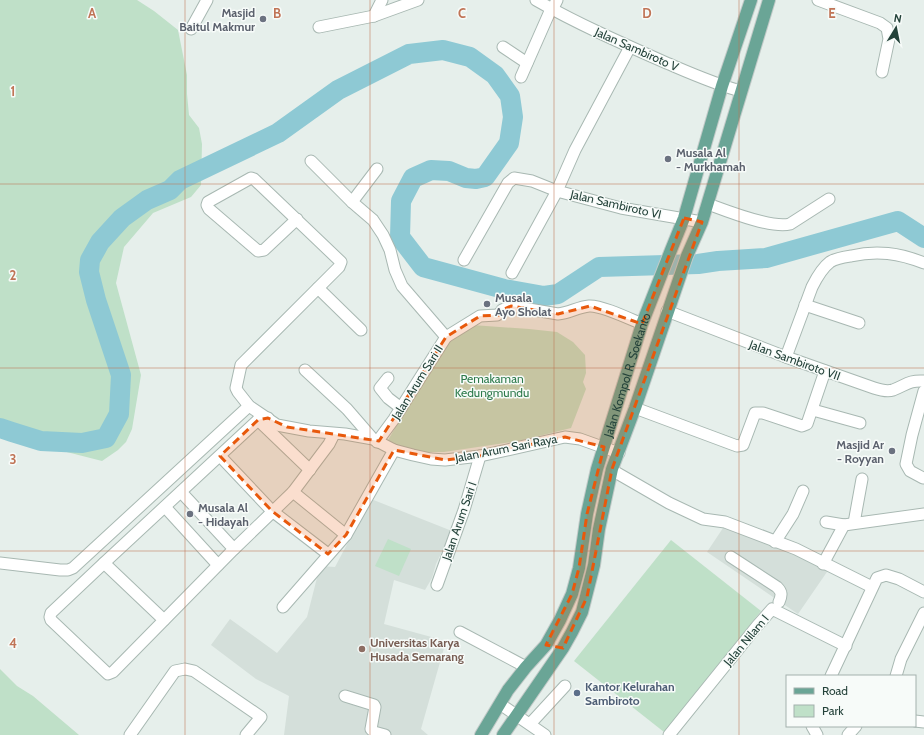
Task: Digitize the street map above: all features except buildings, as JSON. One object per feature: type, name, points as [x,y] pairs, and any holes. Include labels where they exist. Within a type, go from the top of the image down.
[{"type":"main road","name":"Jalan Kompol R. Soekanto","points":[[481,735],[508,690],[546,645],[572,594],[579,568],[588,506],[597,469],[642,324],[670,250],[684,218],[722,86],[751,0]]},
{"type":"main road","name":"Jalan Kompol R. Soekanto","points":[[503,735],[563,648],[576,624],[587,597],[612,469],[635,408],[687,256],[702,222],[769,0]]},
{"type":"main road","points":[[546,645],[563,648]]},
{"type":"street","points":[[191,29],[207,0]]},
{"type":"street","points":[[374,16],[382,0]]},
{"type":"street","points":[[319,27],[374,16],[418,0]]},
{"type":"street","name":"Jalan Sambiroto V","points":[[536,0],[554,6],[630,47],[722,86],[741,91]]},
{"type":"street","points":[[818,0],[880,23],[887,28],[889,39],[882,72]]},
{"type":"street","points":[[521,77],[554,6]]},
{"type":"street","points":[[503,47],[528,63]]},
{"type":"street","points":[[512,273],[557,190],[575,150],[630,47]]},
{"type":"street","points":[[311,161],[352,202],[373,220],[390,250],[395,270],[402,286],[446,337]]},
{"type":"street","points":[[352,202],[377,169]]},
{"type":"street","points":[[0,563],[60,570],[68,570],[73,568],[249,406],[236,388],[241,365],[339,267],[341,262],[297,219],[254,179],[251,178],[208,202],[207,205],[261,251],[264,250],[297,219]]},
{"type":"street","name":"Jalan Sambiroto VI","points":[[464,260],[508,183],[514,178],[532,181],[557,190],[621,208],[702,222]]},
{"type":"street","points":[[708,204],[765,222],[784,226],[790,224],[829,199]]},
{"type":"street","points":[[786,357],[817,277],[830,262],[841,258],[872,252],[912,258],[924,263]]},
{"type":"street","points":[[318,288],[361,330]]},
{"type":"street","points":[[805,305],[859,323]]},
{"type":"street","name":"Jalan Arum Sari II","points":[[375,441],[401,408],[446,337],[480,316],[497,315],[502,310],[511,306],[558,314],[574,308],[590,306],[599,307],[642,324]]},
{"type":"street","name":"Jalan Sambiroto VII","points":[[667,311],[786,357],[884,390],[893,390],[903,384],[916,381],[924,382]]},
{"type":"street","points":[[304,370],[347,409],[375,441]]},
{"type":"street","points":[[635,408],[739,446],[743,445],[755,413],[763,413],[802,426],[807,424],[825,371]]},
{"type":"street","points":[[388,378],[380,388],[388,398],[401,408]]},
{"type":"street","points":[[923,478],[907,469],[906,464],[924,391]]},
{"type":"street","name":"Jalan Arum Sari Raya","points":[[249,406],[263,419],[277,425],[334,434],[345,434],[375,441],[394,450],[413,455],[445,460],[480,456],[565,437],[580,439],[618,453]]},
{"type":"street","points":[[813,410],[860,423]]},
{"type":"street","points":[[310,470],[263,419],[220,456],[104,562],[52,612],[50,617],[51,620],[105,672],[110,674],[272,511],[293,492],[310,470],[329,444],[334,434]]},
{"type":"street","points":[[283,607],[346,535],[394,450]]},
{"type":"street","points":[[220,456],[272,511],[328,554]]},
{"type":"street","name":"Jalan Arum Sari I","points":[[437,586],[464,510],[480,456]]},
{"type":"street","points":[[612,469],[669,503],[703,519],[725,522],[796,549],[823,564],[872,587]]},
{"type":"street","points":[[823,564],[849,524],[862,479]]},
{"type":"street","points":[[775,542],[793,514],[803,491]]},
{"type":"street","points":[[181,492],[234,549]]},
{"type":"street","points":[[293,492],[346,535]]},
{"type":"street","points":[[165,507],[218,565]]},
{"type":"street","points":[[826,522],[849,524],[924,514]]},
{"type":"street","points":[[732,557],[777,587],[782,596],[776,605]]},
{"type":"street","points":[[104,562],[164,620]]},
{"type":"street","points":[[832,675],[877,578],[886,575],[899,579],[924,592]]},
{"type":"street","name":"Jalan Nilam I","points":[[669,735],[757,626],[776,605],[846,646]]},
{"type":"street","points":[[896,675],[901,659],[924,613]]},
{"type":"street","points":[[460,632],[526,667]]},
{"type":"street","points":[[130,735],[175,671],[185,669],[194,671],[261,717],[246,735]]},
{"type":"street","points":[[530,724],[565,686]]},
{"type":"street","points":[[345,696],[374,705],[375,707],[371,729],[374,732],[385,735]]},
{"type":"street","points":[[500,704],[517,714],[545,735]]},
{"type":"street","points":[[848,735],[855,727]]},
{"type":"highlighted area","points":[[684,218],[702,222],[612,469],[587,597],[563,648],[546,645],[572,594],[579,568],[587,514],[604,447],[565,437],[480,456],[445,460],[394,450],[346,535],[328,554],[272,511],[220,456],[258,420],[268,418],[287,427],[379,441],[446,337],[480,316],[500,315],[502,310],[511,306],[558,314],[590,306],[642,324]]},
{"type":"shaded area","name":"Universitas Karya Husada Semarang","points":[[371,499],[452,531],[436,564],[432,578],[425,590],[394,580],[384,624],[446,641],[421,729],[428,735],[284,735],[289,696],[256,679],[211,645],[230,619],[277,653],[307,617],[320,566],[335,567]]},
{"type":"shaded area","points":[[725,525],[739,534],[742,530],[829,569],[798,614],[707,552]]},
{"type":"green space","points":[[0,0],[137,0],[178,30],[187,75],[189,115],[199,128],[202,144],[201,185],[191,197],[153,213],[124,247],[116,283],[141,375],[132,429],[126,442],[118,450],[102,461],[0,435]]},
{"type":"green space","name":"Pemakaman Kedungmundu","points":[[472,325],[557,332],[573,342],[585,355],[586,373],[583,382],[586,389],[571,428],[519,441],[444,452],[411,452],[387,442],[427,372],[450,342]]},
{"type":"green space","points":[[388,539],[411,549],[399,576],[375,566]]},
{"type":"green space","points":[[671,540],[761,611],[664,732],[574,661]]},
{"type":"green space","points":[[0,669],[17,686],[33,696],[79,735],[0,735]]},
{"type":"waterway","points":[[0,428],[41,441],[82,443],[106,438],[119,414],[121,375],[96,300],[89,272],[90,260],[100,242],[122,218],[147,200],[170,190],[180,180],[278,133],[338,90],[409,54],[443,50],[470,57],[495,75],[510,96],[513,117],[509,143],[485,177],[476,179],[466,178],[449,171],[431,170],[413,178],[401,201],[400,237],[423,267],[504,289],[544,296],[558,294],[599,267],[698,264],[718,261],[766,258],[898,221],[924,238]]},
{"type":"place","name":"Masjid Baitul Makmur","points":[[263,19]]},
{"type":"place","name":"Musala Al - Murkhamah","points":[[668,159]]},
{"type":"place","name":"Musala Ayo Sholat","points":[[487,304]]},
{"type":"place","name":"Masjid Ar - Royyan","points":[[892,451]]},
{"type":"place","name":"Musala Al - Hidayah","points":[[190,514]]},
{"type":"place","name":"Universitas Karya Husada Semarang","points":[[362,649]]},
{"type":"place","name":"Kantor Kelurahan Sambiroto","points":[[577,693]]}]
